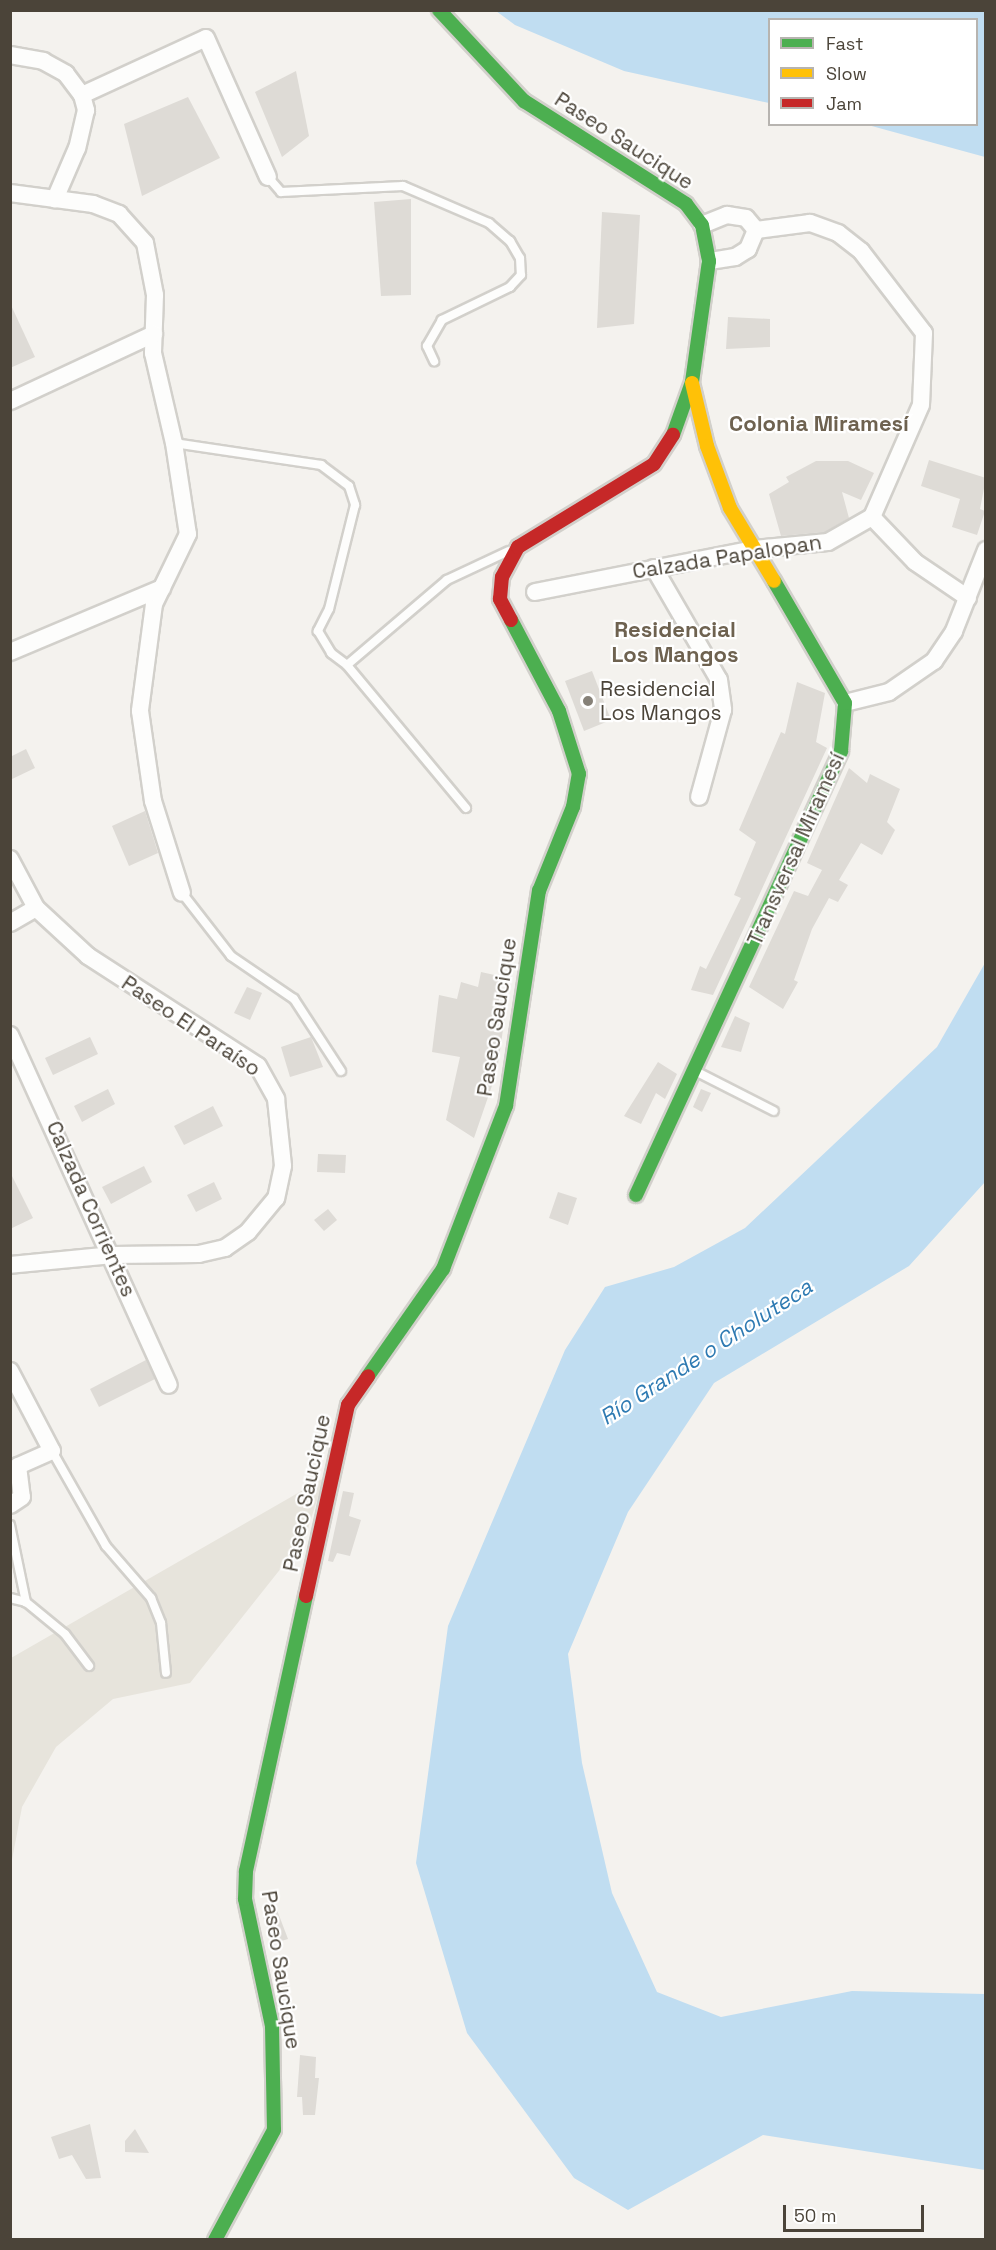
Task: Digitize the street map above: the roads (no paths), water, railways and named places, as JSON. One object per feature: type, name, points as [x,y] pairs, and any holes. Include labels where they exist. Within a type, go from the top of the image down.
[{"type":"street","name":"Paseo Saucique","points":[[214,2240],[234,2212],[274,2130],[272,2026],[245,1899],[246,1871],[341,1432],[348,1405],[443,1269],[506,1106],[539,891],[573,807],[579,774],[559,711],[500,599],[502,577],[518,547],[654,464],[674,433],[692,382],[709,261],[702,225],[686,204],[524,101],[439,10]]},
{"type":"street","points":[[82,94],[206,38],[268,177]]},
{"type":"street","points":[[10,55],[43,61],[66,74],[82,94],[86,110],[77,148],[55,199]]},
{"type":"street","points":[[10,193],[93,204],[119,214],[134,226],[145,243],[155,295],[153,353],[174,443],[188,534],[154,604],[143,668],[142,733],[153,801],[182,893]]},
{"type":"street","points":[[702,225],[727,215],[746,218],[756,230]]},
{"type":"street","points":[[756,230],[810,223],[838,233],[861,251],[924,333],[921,405],[872,517],[915,562],[968,598]]},
{"type":"street","points":[[709,261],[735,257],[748,249],[756,230]]},
{"type":"street","points":[[10,401],[154,334]]},
{"type":"street","points":[[692,382],[707,446],[738,524],[836,682],[844,703],[889,692],[934,661],[954,632],[986,549]]},
{"type":"street","name":"Calzada Papalopan","points":[[535,592],[753,549],[828,542],[872,517]]},
{"type":"street","points":[[654,568],[719,680],[723,710],[699,797]]},
{"type":"street","points":[[10,652],[162,588]]},
{"type":"street","name":"Transversal Miramesí","points":[[636,1195],[842,751],[844,703]]},
{"type":"street","name":"Paseo El Paraíso","points":[[10,859],[36,908],[88,956],[148,999],[258,1066],[276,1099],[283,1166],[276,1198],[248,1233],[225,1248],[199,1254],[113,1255],[10,1265]]},
{"type":"street","points":[[10,923],[36,908]]},
{"type":"street","name":"Calzada Corrientes","points":[[10,1035],[113,1255],[169,1385]]},
{"type":"street","points":[[10,1371],[52,1451],[14,1460],[22,1497],[10,1505]]},
{"type":"lane","points":[[268,177],[281,192],[403,186],[489,223],[510,241],[520,258],[521,275],[510,287],[442,320],[427,346],[434,362]]},
{"type":"lane","points":[[174,443],[321,465],[349,486],[355,505],[329,609],[318,631],[331,653],[347,665],[466,808]]},
{"type":"lane","points":[[347,665],[447,580],[518,547]]},
{"type":"lane","points":[[182,893],[231,956],[294,999],[341,1071]]},
{"type":"lane","points":[[694,1071],[774,1111]]},
{"type":"lane","points":[[52,1451],[106,1546],[151,1598],[161,1623],[166,1673]]},
{"type":"lane","points":[[10,1525],[26,1602]]},
{"type":"lane","points":[[10,1598],[26,1602],[65,1634],[89,1666]]},
{"type":"water","points":[[496,11],[985,11],[985,157],[872,126],[978,126],[978,18],[768,18],[768,103],[624,71],[515,25]]},
{"type":"water","name":"Río Grande o Choluteca","points":[[985,963],[985,1182],[909,1266],[714,1383],[628,1512],[568,1654],[582,1763],[612,1893],[657,1992],[721,2017],[852,1991],[985,1994],[985,2170],[763,2135],[628,2210],[574,2178],[467,2033],[416,1863],[448,1626],[565,1350],[605,1287],[674,1267],[745,1228],[937,1047]]},
{"type":"place","name":"Residencial Los Mangos","points":[[588,701]]},
{"type":"district","name":"Colonia Miramesí","points":[[819,424]]},
{"type":"district","name":"Residencial Los Mangos","points":[[675,642]]}]
